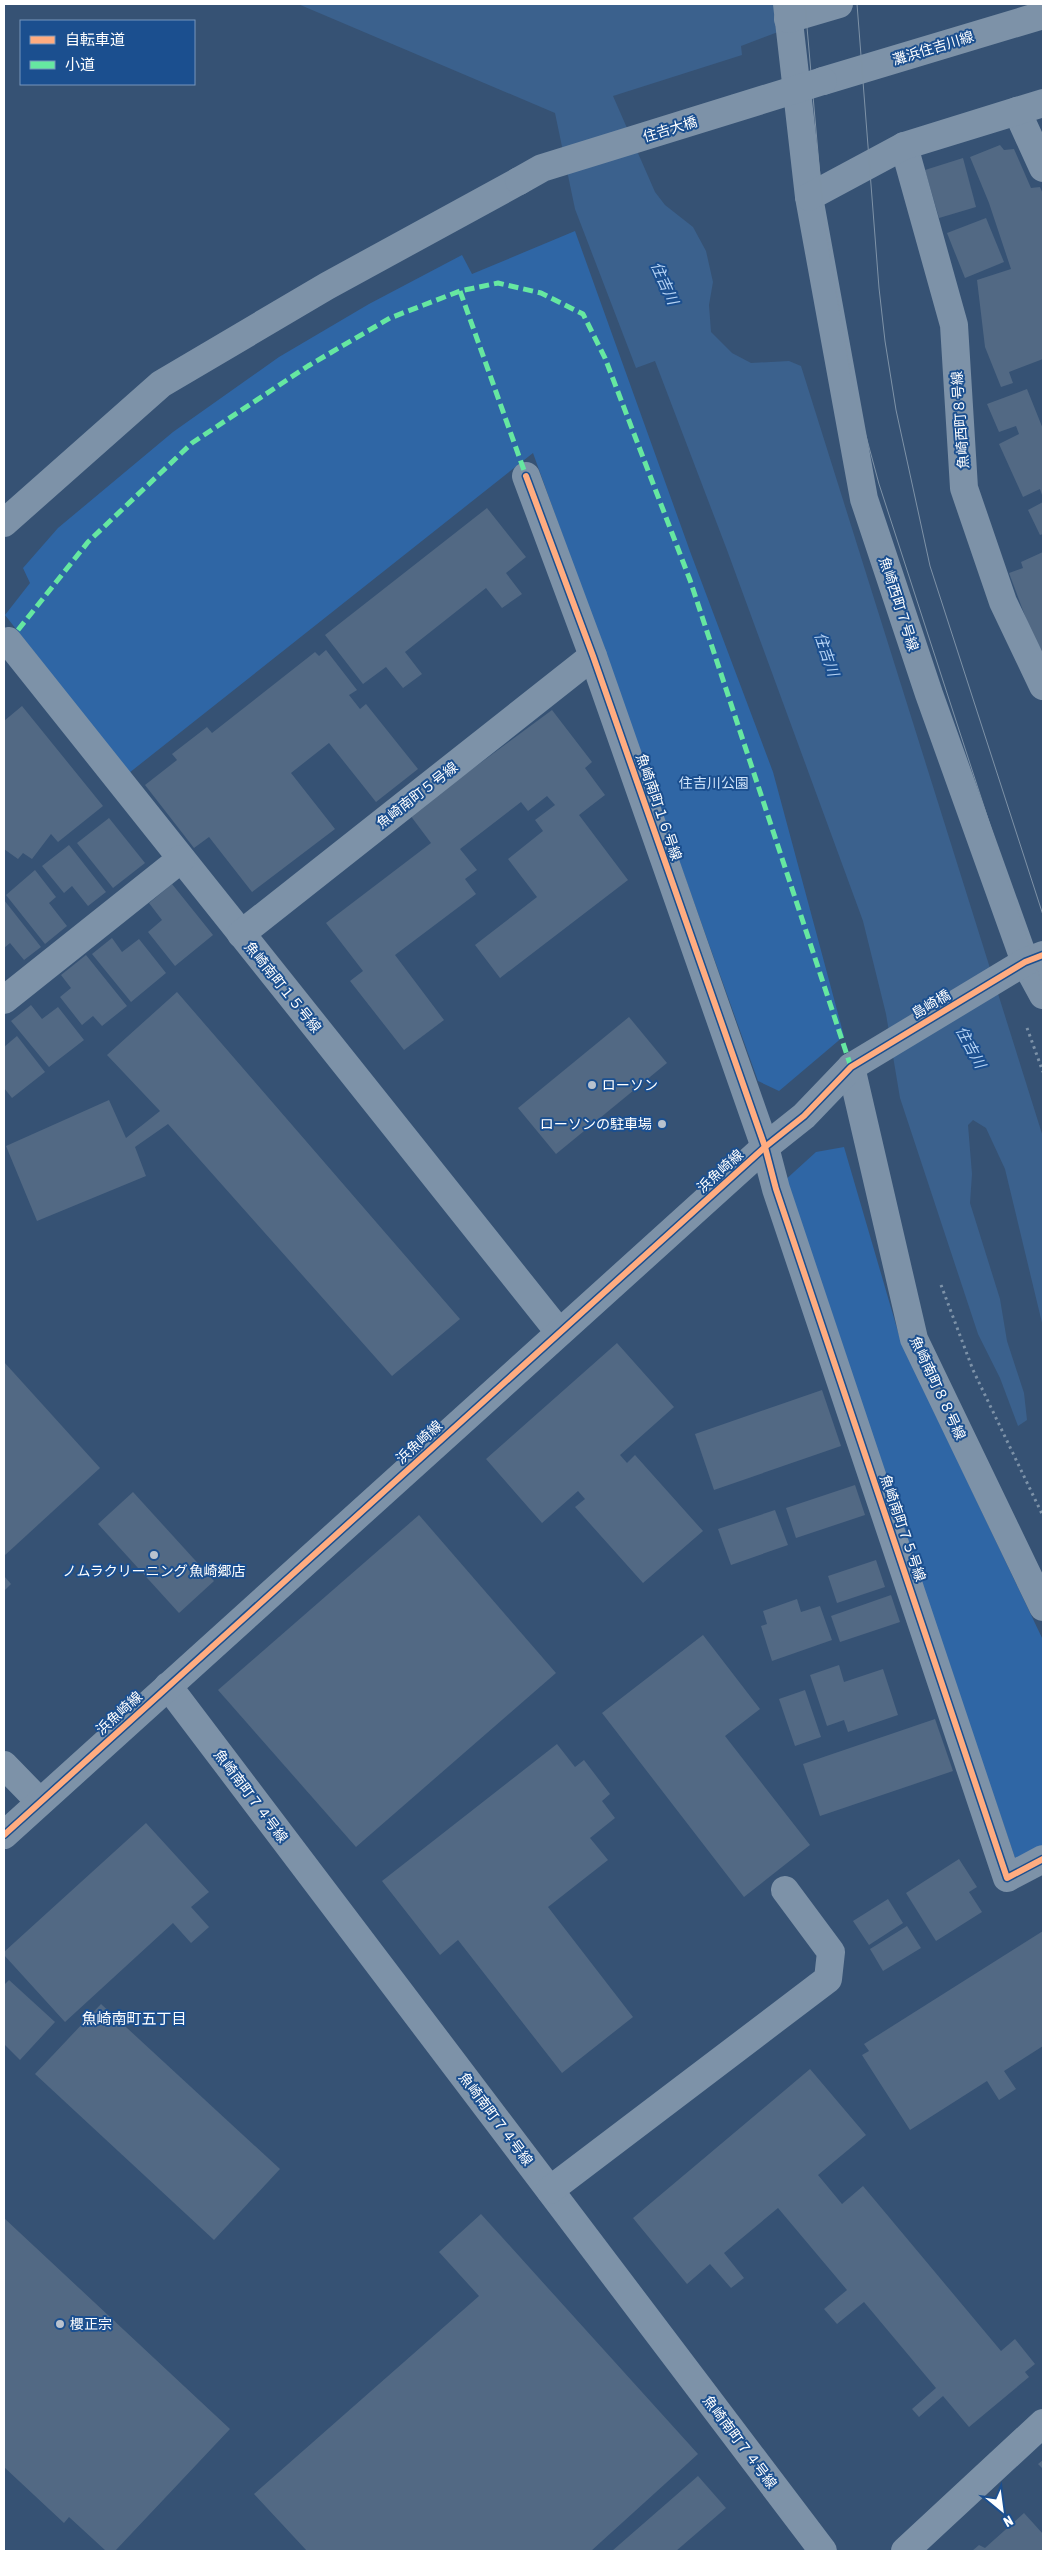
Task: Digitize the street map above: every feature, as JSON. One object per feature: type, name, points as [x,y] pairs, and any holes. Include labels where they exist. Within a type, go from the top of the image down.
[{"type":"street","points":[[788,11],[839,4]]},
{"type":"street","name":"魚崎西町７号線","points":[[788,11],[809,196],[864,499],[929,694],[1034,958],[1043,995]]},
{"type":"street","name":"灘浜住吉川線","points":[[822,81],[1043,15]]},
{"type":"street","name":"住𠮷大橋","points":[[4,523],[162,384],[327,286],[542,168],[822,81]]},
{"type":"street","points":[[809,196],[904,146],[1043,103]]},
{"type":"street","points":[[1017,110],[1043,168]]},
{"type":"street","name":"魚崎西町８号線","points":[[904,146],[954,324],[964,488],[1003,602],[1043,686]]},
{"type":"street","name":"魚崎南町１６号線","points":[[526,476],[593,656],[765,1147]]},
{"type":"street","name":"魚崎南町１５号線","points":[[10,639],[181,859],[559,1332]]},
{"type":"street","name":"魚崎南町５号線","points":[[241,934],[593,656]]},
{"type":"street","points":[[4,1000],[181,859]]},
{"type":"street","name":"島崎橋","points":[[851,1067],[1034,958]]},
{"type":"street","name":"浜魚崎線","points":[[4,1835],[39,1801],[559,1332],[765,1147],[804,1116],[851,1067]]},
{"type":"street","name":"魚崎南町８８号線","points":[[851,1067],[914,1338],[1043,1607]]},
{"type":"street","name":"魚崎南町７５号線","points":[[765,1147],[779,1199],[1007,1878],[1043,1859]]},
{"type":"street","name":"魚崎南町７４号線","points":[[168,1686],[823,2551]]},
{"type":"street","points":[[4,1765],[39,1801]]},
{"type":"street","points":[[550,2190],[828,1979],[831,1952],[785,1890]]},
{"type":"street","points":[[905,2551],[1043,2423]]},
{"type":"path","points":[[1024,1019],[1043,1072]]},
{"type":"path","points":[[939,1279],[973,1370],[1043,1516]]},
{"type":"green space","name":"住吉川公園","points":[[575,231],[691,554],[773,772],[844,1036],[779,1091],[758,1081],[533,453],[129,773],[5,615],[30,583],[23,568],[58,528],[173,432],[279,357],[369,304],[462,255],[472,274]]},
{"type":"green space","points":[[844,1147],[901,1342],[1043,1640],[1043,1846],[1016,1861],[783,1182],[816,1152]]},
{"type":"water","name":"住吉川","points":[[298,4],[774,4],[778,32],[741,46],[742,55],[613,96],[655,192],[665,205],[693,227],[706,251],[713,282],[709,305],[711,332],[732,353],[751,363],[789,361],[801,366],[1043,1137],[1043,1327],[1005,1169],[986,1128],[973,1120],[968,1125],[972,1174],[970,1203],[1000,1299],[1007,1341],[1024,1393],[1027,1420],[1018,1426],[1000,1378],[978,1334],[900,1098],[886,1014],[863,921],[727,550],[655,361],[636,368],[575,209],[555,113]]},
{"type":"building","points":[[1000,145],[1004,150],[1014,149],[1031,188],[1040,187],[1043,194],[1043,359],[1009,372],[1013,383],[1001,387],[985,347],[977,280],[1011,269],[989,203],[970,157]]},
{"type":"building","points":[[963,158],[976,207],[939,218],[925,170]]},
{"type":"building","points":[[986,218],[1004,262],[965,278],[947,233]]},
{"type":"building","points":[[1027,389],[1043,429],[1043,498],[1040,489],[1023,497],[999,444],[1019,434],[1016,426],[999,432],[987,404]]},
{"type":"building","points":[[1043,502],[1043,534],[1040,535],[1028,510]]},
{"type":"building","points":[[487,508],[526,557],[506,573],[522,594],[502,608],[486,588],[405,652],[422,674],[403,688],[386,667],[363,684],[325,635]]},
{"type":"building","points":[[1043,552],[1043,664],[1009,573],[1023,568],[1021,562]]},
{"type":"building","points":[[326,650],[357,690],[349,695],[360,709],[366,704],[418,769],[376,802],[329,743],[291,773],[335,829],[252,892],[209,837],[194,848],[145,785],[177,760],[172,754],[207,727],[212,733],[315,652],[319,656]]},
{"type":"building","points":[[22,706],[103,806],[58,842],[51,834],[32,859],[23,853],[18,859],[4,849],[4,721]]},
{"type":"building","points":[[552,710],[592,762],[585,768],[605,795],[579,815],[628,880],[500,978],[475,945],[537,897],[508,859],[543,831],[535,820],[555,805],[547,796],[528,811],[521,802],[460,849],[477,870],[465,879],[476,894],[395,955],[444,1020],[404,1050],[350,981],[363,971],[326,923],[431,843],[410,815]]},
{"type":"building","points":[[109,818],[145,863],[113,888],[77,843]]},
{"type":"building","points":[[69,845],[106,892],[88,906],[72,886],[64,893],[42,866]]},
{"type":"building","points":[[35,870],[56,897],[49,903],[67,926],[45,944],[6,895]]},
{"type":"building","points":[[172,884],[213,935],[175,966],[148,932],[162,920],[149,903]]},
{"type":"building","points":[[4,900],[41,947],[24,960],[10,943],[4,948]]},
{"type":"building","points":[[112,938],[122,952],[139,939],[166,973],[131,1002],[92,954]]},
{"type":"building","points":[[86,955],[127,1006],[102,1026],[93,1016],[82,1025],[60,997],[71,988],[61,975]]},
{"type":"building","points":[[177,992],[460,1319],[392,1376],[168,1124],[135,1147],[146,1176],[37,1221],[6,1146],[109,1100],[126,1138],[160,1111],[107,1055]]},
{"type":"building","points":[[31,1005],[42,1019],[58,1007],[84,1040],[49,1067],[11,1021]]},
{"type":"building","name":"ローソン","points":[[629,1017],[667,1063],[556,1154],[518,1108]]},
{"type":"building","points":[[17,1036],[45,1072],[12,1098],[4,1088],[4,1047]]},
{"type":"building","points":[[617,1343],[674,1407],[620,1455],[627,1463],[635,1455],[703,1531],[643,1583],[575,1507],[585,1499],[578,1491],[542,1523],[486,1459]]},
{"type":"building","points":[[4,1362],[100,1468],[4,1556]]},
{"type":"building","points":[[822,1390],[841,1446],[714,1490],[695,1434]]},
{"type":"building","points":[[855,1485],[865,1515],[796,1538],[786,1508]]},
{"type":"building","points":[[133,1492],[214,1581],[179,1613],[98,1524]]},
{"type":"building","points":[[775,1510],[788,1545],[731,1565],[718,1529]]},
{"type":"building","points":[[419,1515],[556,1673],[356,1847],[218,1690]]},
{"type":"building","points":[[876,1560],[885,1587],[837,1603],[828,1576]]},
{"type":"building","points":[[4,1576],[11,1584],[4,1591]]},
{"type":"building","points":[[891,1595],[900,1622],[840,1642],[831,1616]]},
{"type":"building","points":[[797,1599],[801,1612],[820,1606],[832,1640],[772,1661],[761,1626],[767,1624],[763,1611]]},
{"type":"building","points":[[703,1635],[760,1709],[725,1736],[810,1845],[744,1897],[602,1713]]},
{"type":"building","points":[[839,1665],[844,1682],[883,1669],[898,1715],[848,1732],[844,1720],[827,1726],[810,1675]]},
{"type":"building","points":[[805,1690],[821,1737],[795,1746],[779,1699]]},
{"type":"building","points":[[935,1719],[953,1771],[820,1816],[803,1764]]},
{"type":"building","points":[[557,1744],[575,1767],[584,1760],[610,1794],[602,1801],[615,1818],[590,1838],[608,1860],[548,1907],[633,2017],[562,2073],[458,1940],[440,1955],[382,1881]]},
{"type":"building","points":[[146,1823],[209,1892],[191,1907],[209,1927],[191,1943],[173,1923],[65,2022],[4,1955],[4,1952]]},
{"type":"building","points":[[959,1859],[977,1887],[969,1892],[982,1912],[936,1941],[906,1893]]},
{"type":"building","points":[[888,1899],[903,1923],[869,1945],[853,1921]]},
{"type":"building","points":[[907,1926],[921,1948],[883,1971],[870,1949]]},
{"type":"building","points":[[1043,1931],[1043,2046],[1004,2071],[1016,2089],[999,2100],[987,2081],[910,2130],[862,2055],[869,2051],[864,2044]]},
{"type":"building","points":[[9,1980],[55,2022],[20,2060],[4,2044],[4,1985]]},
{"type":"building","points":[[101,2004],[280,2169],[214,2240],[35,2074]]},
{"type":"building","points":[[810,2069],[866,2135],[818,2175],[842,2204],[863,2186],[1001,2351],[1015,2339],[1035,2364],[1025,2372],[1029,2377],[969,2427],[943,2396],[919,2417],[912,2409],[936,2388],[864,2302],[837,2324],[824,2309],[847,2290],[778,2208],[724,2253],[744,2278],[731,2288],[710,2264],[687,2284],[633,2218]]},
{"type":"building","points":[[481,2214],[698,2454],[591,2551],[307,2551],[254,2494],[479,2296],[439,2252]]},
{"type":"building","name":"櫻正宗","points":[[4,2218],[230,2429],[115,2551],[106,2551],[69,2517],[64,2523],[4,2467]]},
{"type":"building","points":[[1043,2460],[1043,2469],[1038,2464]]},
{"type":"building","points":[[698,2476],[726,2508],[676,2551],[612,2551]]},
{"type":"building","points":[[1024,2513],[1043,2534],[1043,2551],[972,2551],[979,2545],[985,2548]]},
{"type":"tram line","points":[[805,4],[824,222],[853,388],[879,484],[1043,988]]},
{"type":"tram line","points":[[857,4],[879,288],[896,410],[930,566],[1043,915]]},
{"type":"marked path","points":[[18,630],[88,542],[192,443],[308,366],[390,318],[460,291],[498,283],[541,293],[583,314],[605,358],[690,580],[851,1067]]},
{"type":"marked path","points":[[460,291],[526,476]]},
{"type":"cycle path","points":[[526,476],[593,656],[765,1147],[776,1189],[1007,1878],[1043,1859]]},
{"type":"cycle path","points":[[4,1835],[765,1147],[804,1116],[851,1067],[1025,962],[1043,955]]},
{"type":"place","name":"ローソン","points":[[592,1085]]},
{"type":"place","name":"ローソンの駐車場","points":[[662,1124]]},
{"type":"place","name":"ノムラクリーニング 魚崎郷店","points":[[154,1555]]},
{"type":"place","name":"櫻正宗","points":[[60,2324]]},
{"type":"district","name":"魚崎南町五丁目","points":[[134,2018]]}]
